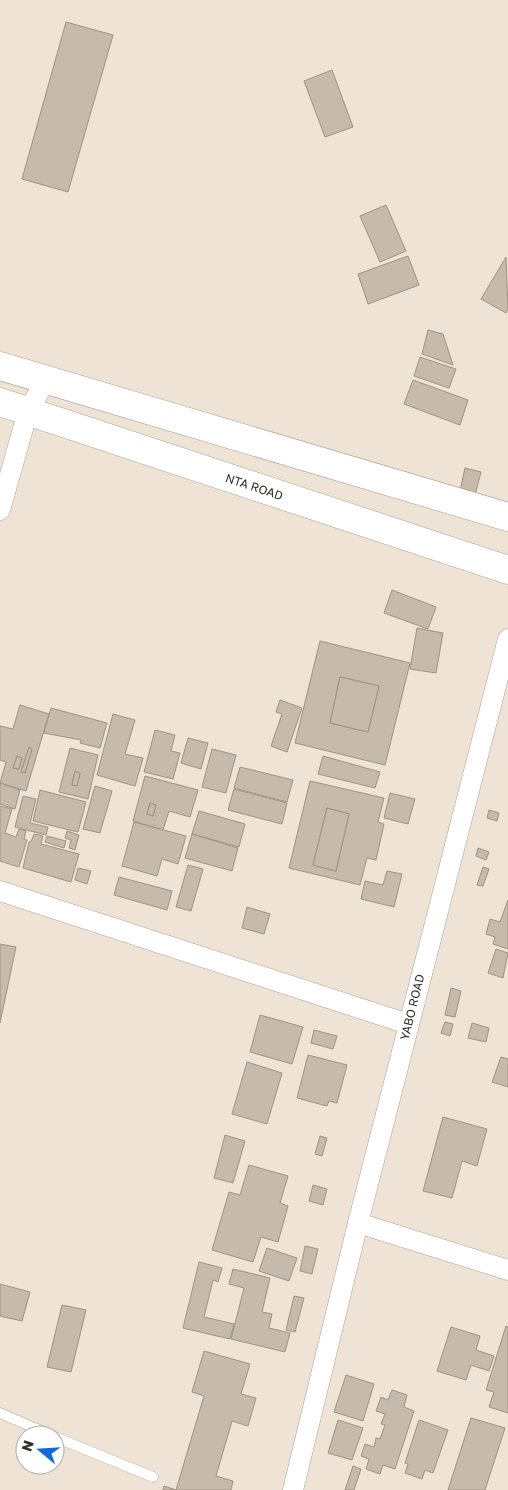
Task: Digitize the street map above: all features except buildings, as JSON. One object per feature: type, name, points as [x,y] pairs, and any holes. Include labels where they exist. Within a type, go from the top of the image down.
[{"type":"main road","points":[[0,366],[508,517]]},
{"type":"main road","name":"NTA ROAD","points":[[0,402],[508,570]]},
{"type":"street","points":[[0,510],[28,411],[46,380]]},
{"type":"street","name":"YABO ROAD","points":[[293,1490],[408,1024],[508,639]]},
{"type":"street","points":[[0,891],[408,1024]]},
{"type":"street","points":[[358,1223],[508,1270]]},
{"type":"lane","points":[[0,1413],[28,1425]]},
{"type":"lane","points":[[65,1441],[152,1477]]}]
